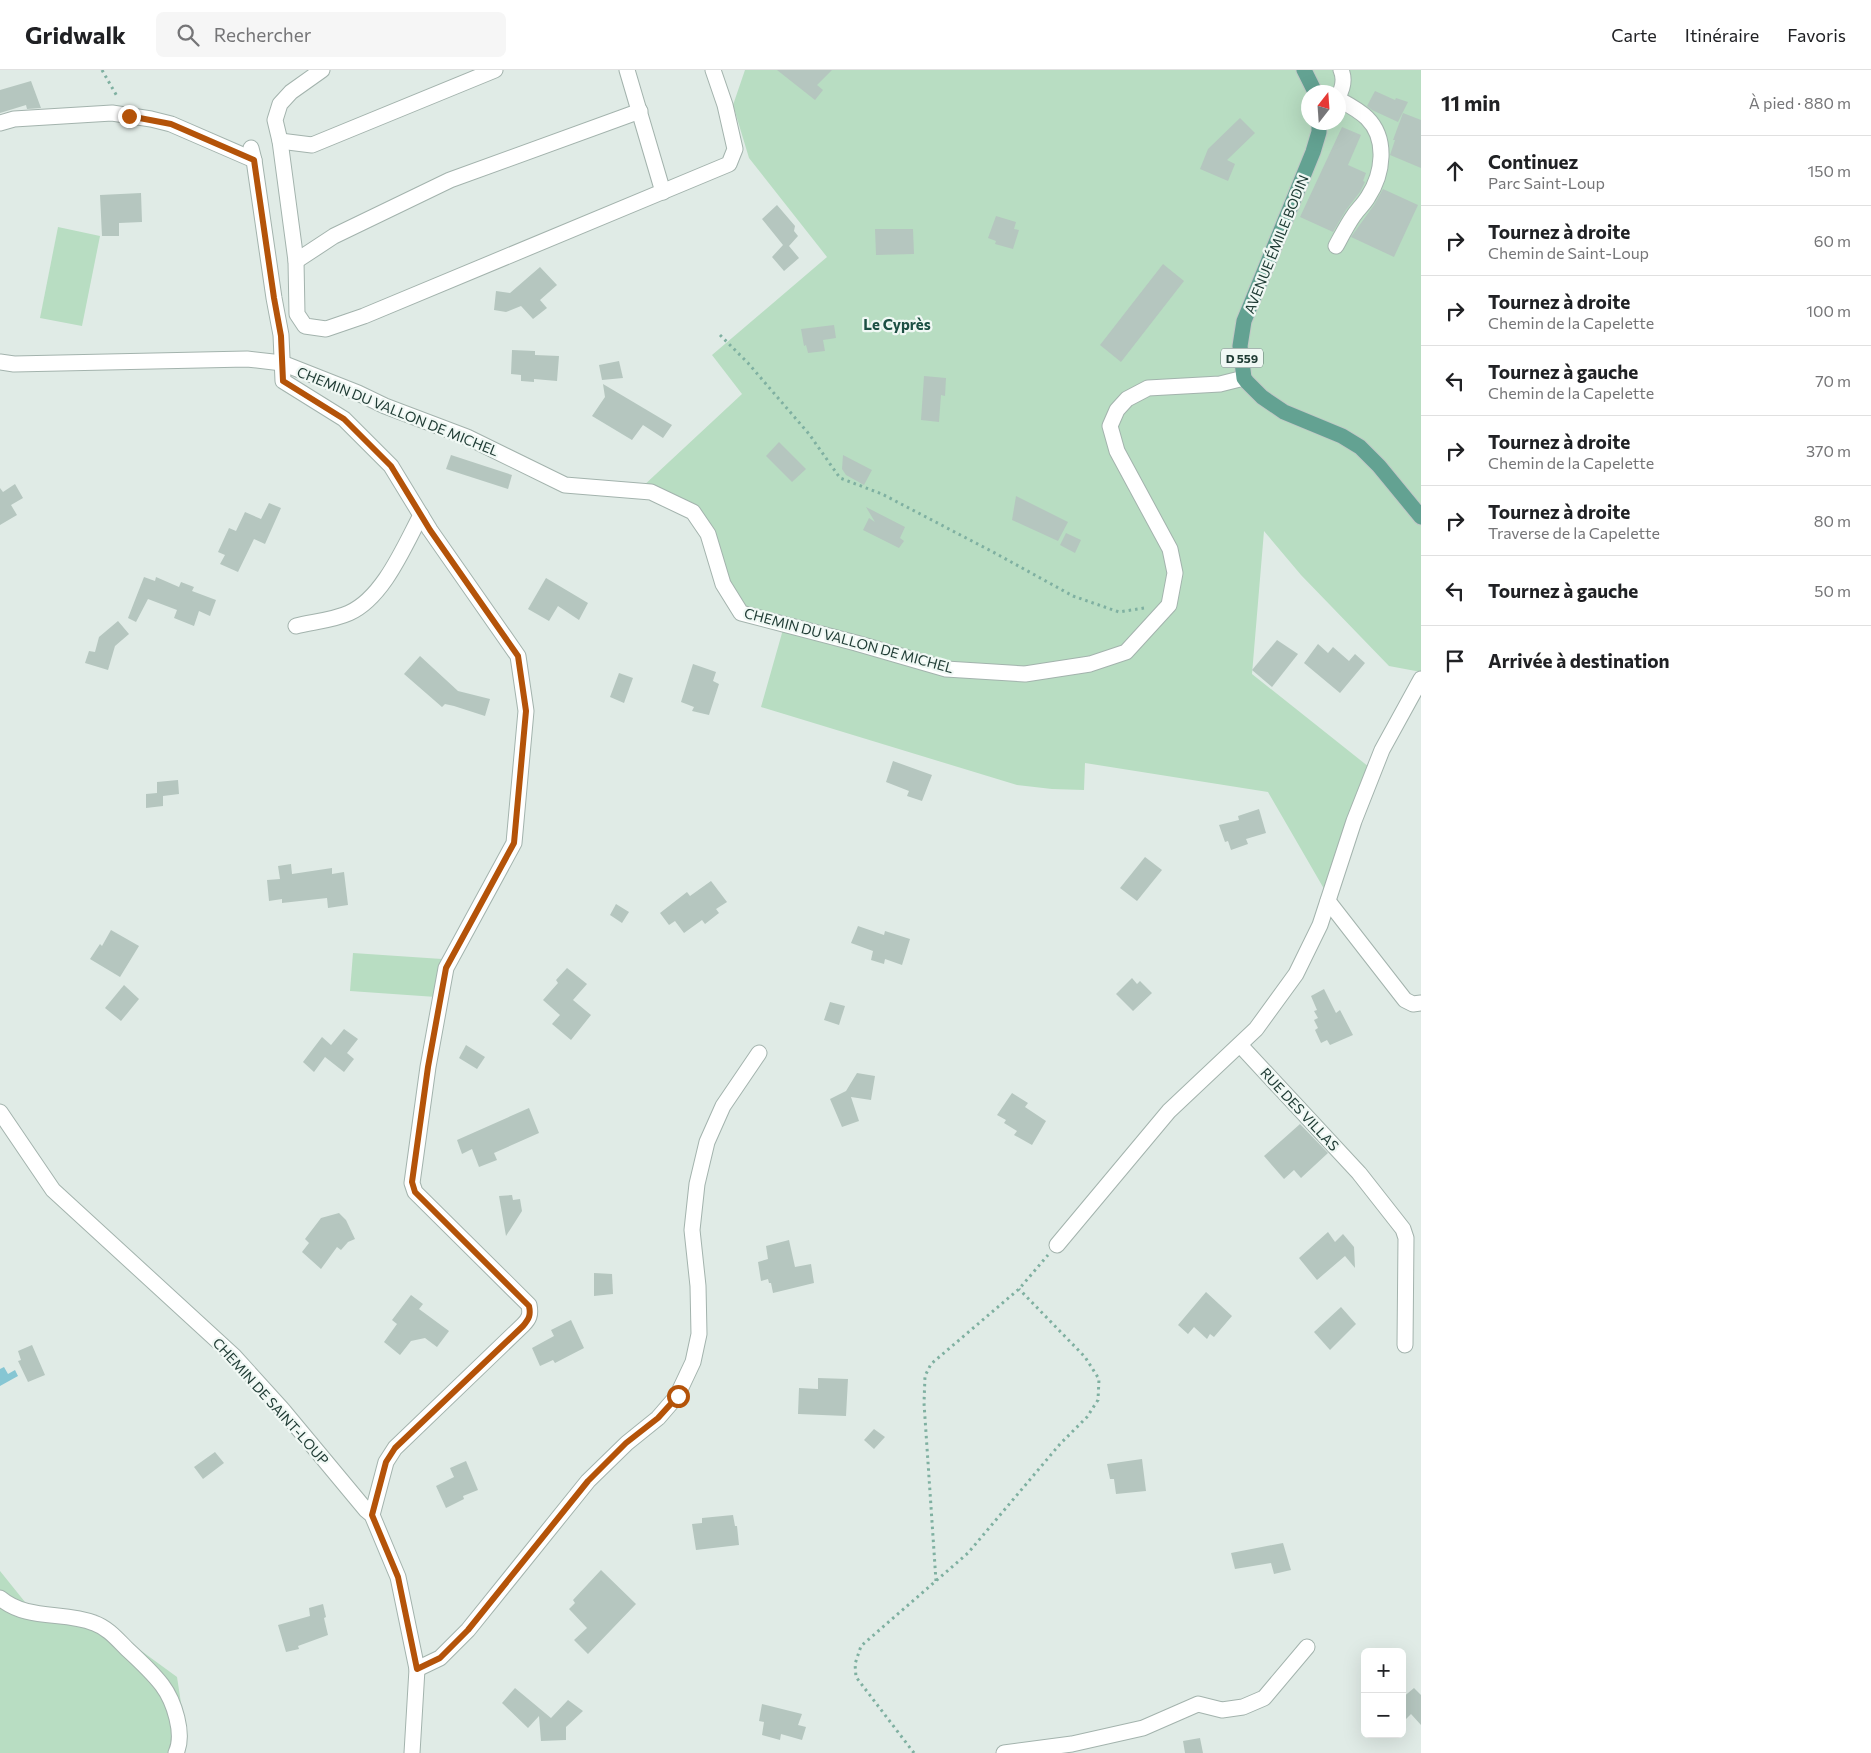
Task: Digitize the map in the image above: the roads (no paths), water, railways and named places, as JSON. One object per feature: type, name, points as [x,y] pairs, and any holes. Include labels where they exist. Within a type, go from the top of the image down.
[{"type":"main road","points":[[1304,70],[1312,85]]},
{"type":"main road","name":"AVENUE ÉMILE BODIN","points":[[1244,378],[1240,346],[1244,321],[1295,200],[1319,130]]},
{"type":"main road","name":"D 559","points":[[1244,378],[1262,397],[1284,412],[1342,436],[1360,448],[1379,466],[1421,517]]},
{"type":"street","points":[[322,70],[291,92],[280,104],[275,120],[280,141],[296,261],[297,314],[305,326],[326,329],[364,316],[729,164],[735,149],[725,105],[713,70]]},
{"type":"street","points":[[280,141],[312,145],[495,70]]},
{"type":"street","points":[[627,70],[663,192]]},
{"type":"street","points":[[1336,246],[1368,197],[1381,163],[1381,146],[1378,133],[1368,119],[1346,103]]},
{"type":"street","points":[[296,261],[334,236],[450,180],[640,111]]},
{"type":"street","points":[[0,123],[14,119],[112,113],[171,124],[253,154],[281,336],[283,381],[344,419],[391,466],[430,530],[518,656],[526,711],[514,843],[446,968],[428,1067],[412,1182],[415,1192],[529,1306],[531,1313],[529,1320],[523,1326],[395,1448],[386,1462],[372,1515]]},
{"type":"street","points":[[281,336],[297,314]]},
{"type":"street","name":"CHEMIN DU VALLON DE MICHEL","points":[[0,362],[14,364],[247,359],[282,364],[467,437],[565,486],[651,492],[693,512],[708,534],[723,584],[741,613],[946,669],[1025,674],[1090,664],[1126,652],[1169,605],[1175,573],[1170,549],[1117,451],[1110,426],[1117,410],[1127,399],[1148,388],[1220,384],[1244,378]]},
{"type":"street","points":[[296,626],[349,613],[368,599],[385,581],[421,515]]},
{"type":"street","points":[[1057,1245],[1169,1111],[1256,1030],[1296,974],[1320,925],[1354,821],[1382,750],[1421,679]]},
{"type":"street","points":[[1328,902],[1406,1000],[1413,1004],[1421,1003]]},
{"type":"street","name":"RUE DES VILLAS","points":[[1240,1045],[1359,1173],[1403,1229],[1406,1238],[1405,1345]]},
{"type":"street","points":[[417,1669],[440,1658],[468,1630],[588,1481],[626,1443],[658,1418],[678,1396],[693,1362],[699,1334],[698,1286],[692,1230],[697,1184],[707,1142],[723,1106],[759,1053]]},
{"type":"street","name":"CHEMIN DE SAINT-LOUP","points":[[0,1112],[53,1190],[234,1356],[372,1515],[398,1577],[417,1669],[412,1753]]},
{"type":"street","points":[[0,1598],[20,1610],[80,1618],[97,1624],[110,1633],[163,1686],[177,1716],[180,1746],[176,1753]]},
{"type":"street","points":[[1004,1753],[1072,1744],[1143,1728],[1198,1704],[1222,1710],[1243,1708],[1264,1698],[1307,1647]]},
{"type":"water","points":[[4,1367],[8,1374],[15,1370],[18,1376],[0,1386],[0,1369]]},
{"type":"district","name":"Le Cyprès","points":[[897,324]]}]
